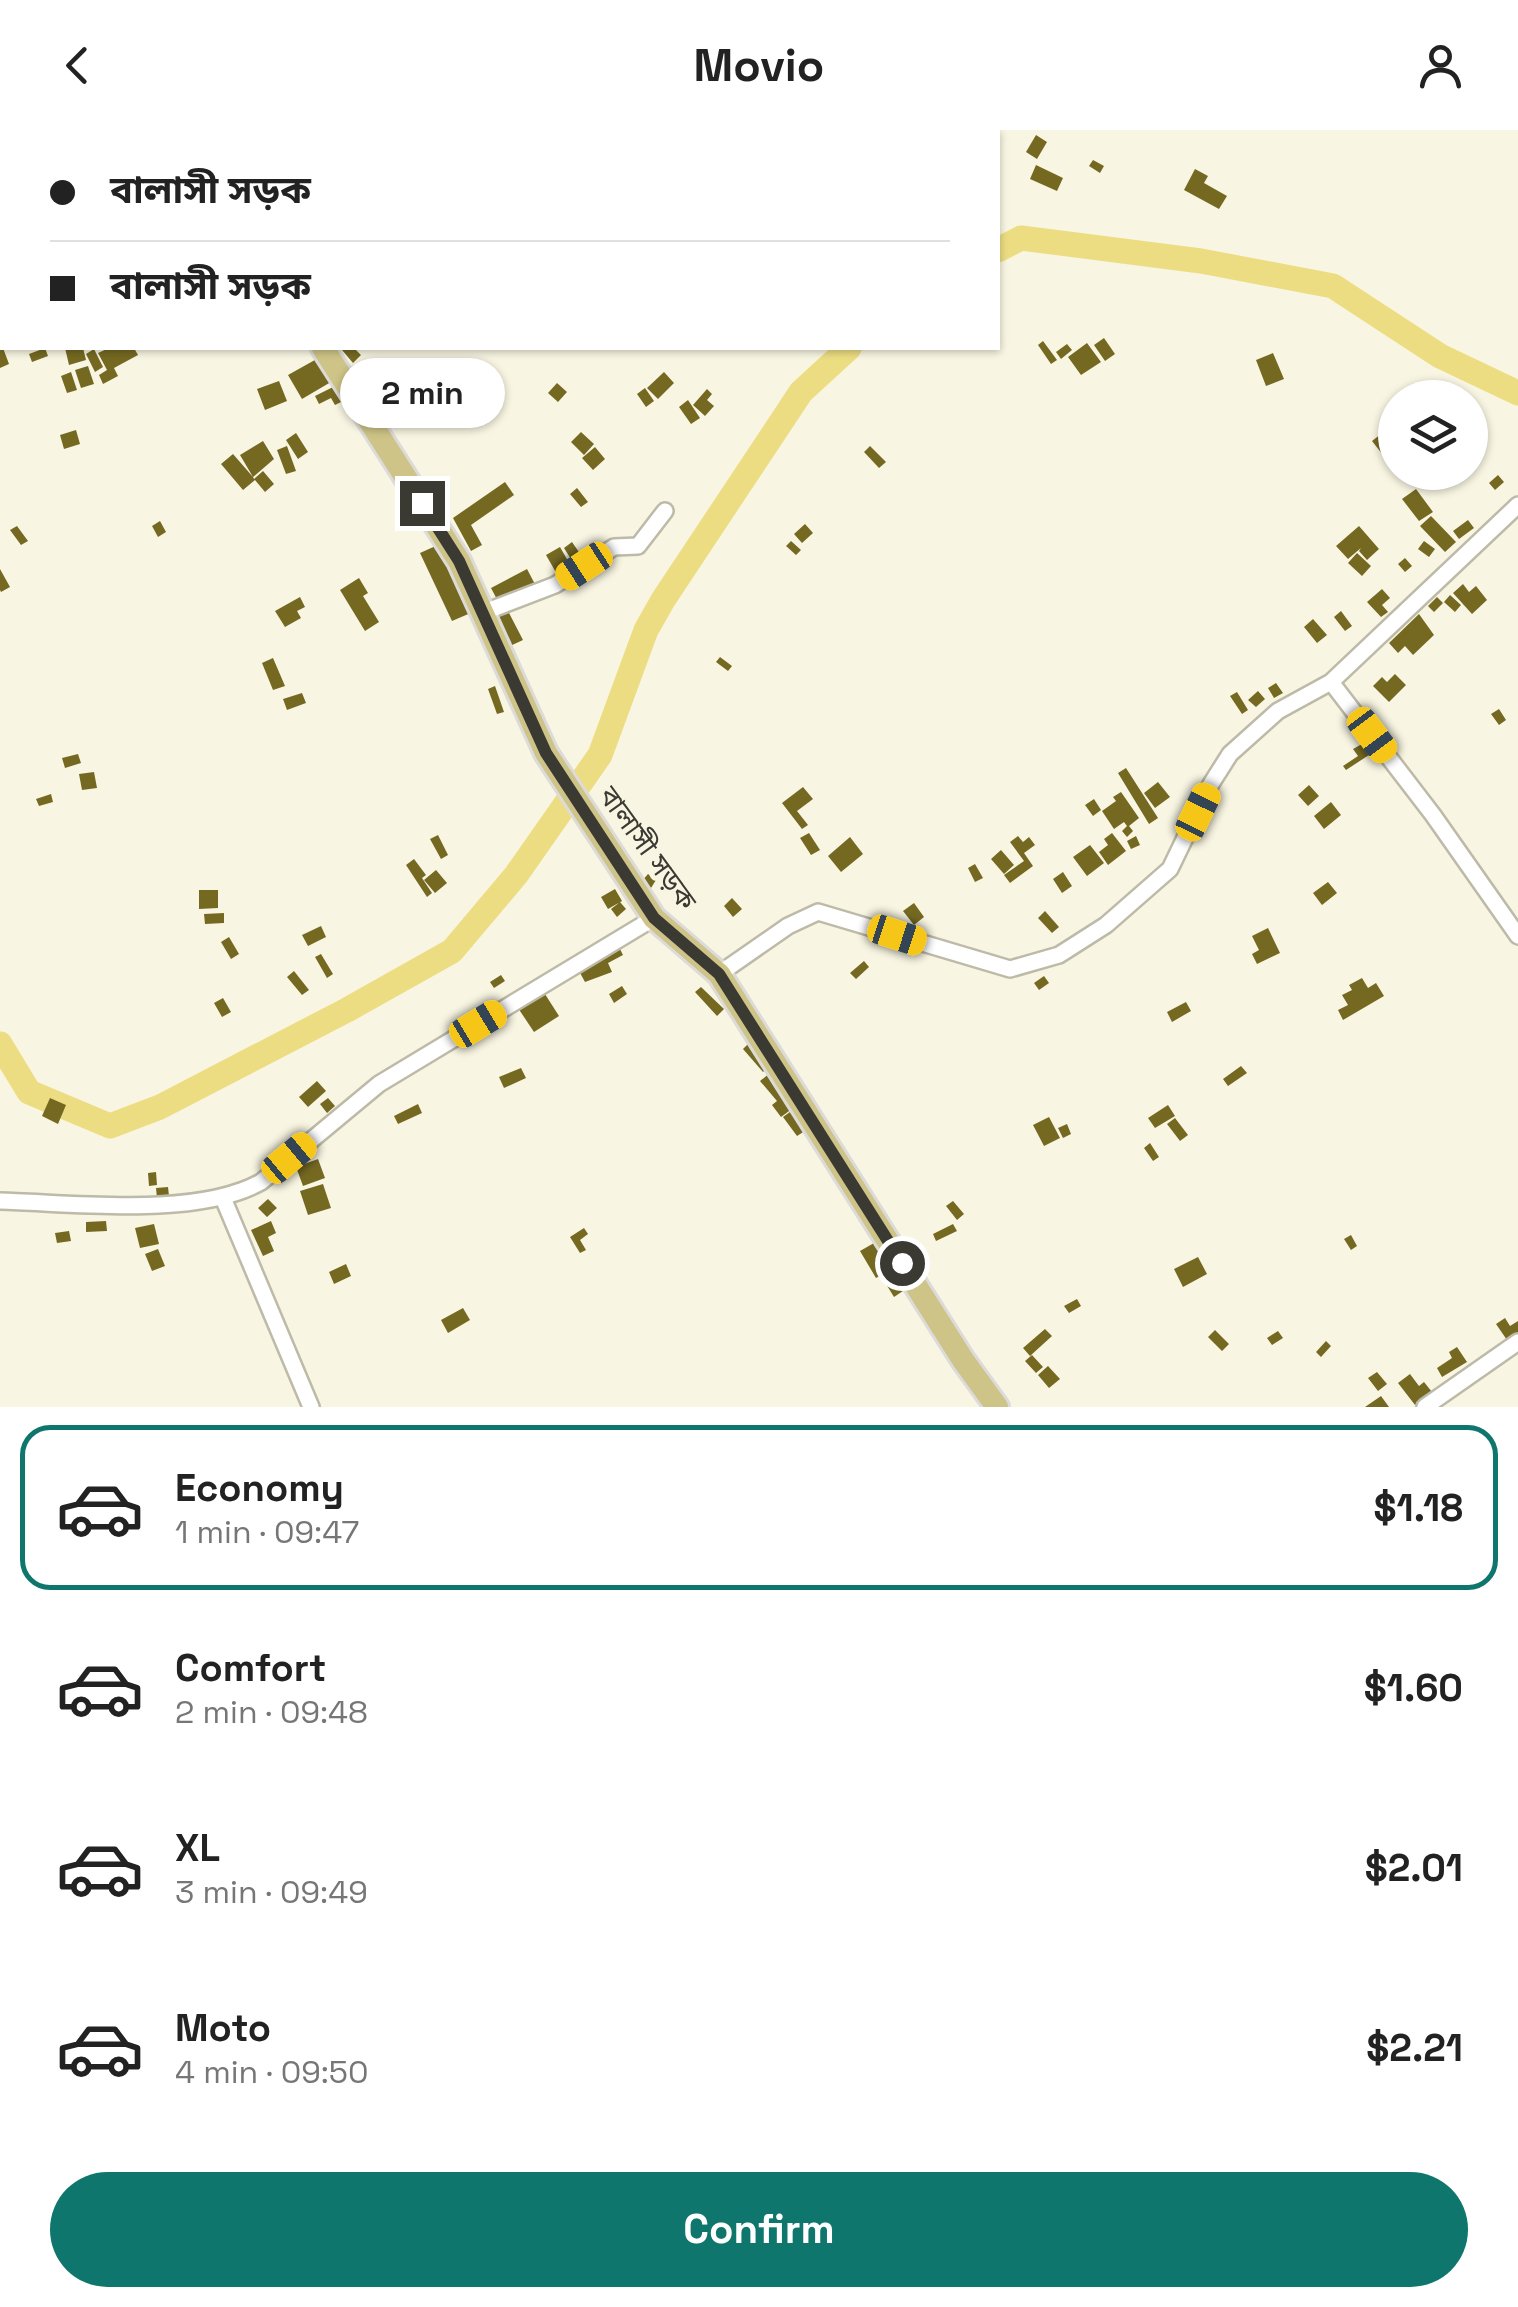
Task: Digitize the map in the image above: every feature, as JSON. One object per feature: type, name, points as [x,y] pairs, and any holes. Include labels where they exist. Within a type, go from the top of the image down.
[{"type":"main road","name":"বালাসী সড়ক","points":[[324,350],[459,561],[546,753],[654,918],[719,974],[963,1360],[997,1407]]},
{"type":"street","points":[[719,974],[788,926],[818,912],[1010,969],[1059,955],[1106,925],[1170,870],[1211,784],[1230,754],[1278,710],[1332,682],[1518,505]]},
{"type":"street","points":[[482,612],[555,585],[614,547],[638,546],[665,511]]},
{"type":"street","points":[[1332,682],[1518,936]]},
{"type":"street","points":[[0,1201],[148,1205],[240,1194],[261,1182],[378,1084],[654,918]]},
{"type":"street","points":[[223,1198],[312,1407]]},
{"type":"street","points":[[1425,1407],[1518,1342]]},
{"type":"building","points":[[1036,135],[1047,142],[1037,159],[1026,152]]},
{"type":"building","points":[[1093,160],[1104,166],[1100,173],[1089,166]]},
{"type":"building","points":[[1036,165],[1063,178],[1057,191],[1030,179]]},
{"type":"building","points":[[1195,169],[1208,176],[1204,183],[1227,196],[1219,209],[1184,190]]},
{"type":"building","points":[[1104,338],[1115,354],[1105,361],[1094,345]]},
{"type":"building","points":[[1043,341],[1057,360],[1051,364],[1038,345]]},
{"type":"building","points":[[1087,343],[1101,362],[1081,375],[1068,357]]},
{"type":"building","points":[[1067,344],[1072,350],[1061,359],[1056,352]]},
{"type":"building","points":[[0,350],[4,350],[9,364],[0,368]]},
{"type":"building","points":[[46,350],[48,356],[32,362],[29,354]]},
{"type":"building","points":[[65,350],[84,350],[86,360],[69,365]]},
{"type":"building","points":[[94,350],[103,367],[95,372],[86,354]]},
{"type":"building","points":[[135,350],[138,355],[114,368],[118,376],[103,384],[99,375],[107,370],[98,353]]},
{"type":"building","points":[[342,350],[356,350],[361,355],[353,363]]},
{"type":"building","points":[[1273,353],[1284,379],[1266,386],[1256,360]]},
{"type":"building","points":[[322,356],[336,379],[302,399],[288,375]]},
{"type":"building","points":[[88,366],[94,384],[81,388],[75,370]]},
{"type":"building","points":[[71,372],[77,390],[67,393],[61,376]]},
{"type":"building","points":[[664,372],[674,383],[658,399],[647,388]]},
{"type":"building","points":[[466,377],[477,398],[455,409],[444,389]]},
{"type":"building","points":[[279,381],[287,401],[265,410],[257,389]]},
{"type":"building","points":[[557,383],[567,392],[558,402],[548,393]]},
{"type":"building","points":[[339,384],[347,399],[335,405],[331,398],[319,404],[315,396]]},
{"type":"building","points":[[645,388],[654,401],[646,407],[637,394]]},
{"type":"building","points":[[707,389],[712,394],[707,400],[714,406],[705,416],[693,405]]},
{"type":"building","points":[[688,400],[700,418],[691,424],[679,407]]},
{"type":"building","points":[[76,430],[80,444],[64,449],[60,435]]},
{"type":"building","points":[[581,432],[594,444],[584,455],[571,442]]},
{"type":"building","points":[[296,433],[308,452],[298,459],[286,440]]},
{"type":"building","points":[[263,441],[274,459],[253,477],[240,455]]},
{"type":"building","points":[[287,446],[296,471],[286,474],[277,450]]},
{"type":"building","points":[[870,446],[886,462],[879,468],[864,452]]},
{"type":"building","points":[[595,447],[605,459],[593,470],[582,458]]},
{"type":"building","points":[[233,454],[254,479],[263,471],[274,484],[265,492],[255,480],[243,490],[221,464]]},
{"type":"building","points":[[1498,475],[1504,482],[1495,490],[1489,483]]},
{"type":"building","points":[[505,482],[514,495],[471,525],[482,545],[471,551],[453,518]]},
{"type":"building","points":[[577,488],[588,502],[581,507],[570,494]]},
{"type":"building","points":[[1417,490],[1433,512],[1419,521],[1402,499]]},
{"type":"building","points":[[1431,516],[1456,542],[1445,552],[1420,526]]},
{"type":"building","points":[[1468,520],[1474,528],[1459,539],[1453,531]]},
{"type":"building","points":[[160,521],[166,532],[158,537],[152,526]]},
{"type":"building","points":[[805,524],[813,533],[802,543],[794,534]]},
{"type":"building","points":[[17,526],[28,541],[21,545],[10,530]]},
{"type":"building","points":[[1359,526],[1379,549],[1367,560],[1359,551],[1361,548],[1348,559],[1336,546]]},
{"type":"building","points":[[791,541],[801,550],[796,555],[786,546]]},
{"type":"building","points":[[1424,541],[1435,549],[1429,557],[1418,549]]},
{"type":"building","points":[[572,542],[585,561],[576,567],[564,548]]},
{"type":"building","points":[[440,544],[473,612],[452,621],[420,553]]},
{"type":"building","points":[[560,547],[572,568],[558,576],[546,555]]},
{"type":"building","points":[[1357,553],[1371,566],[1362,576],[1348,563]]},
{"type":"building","points":[[1405,558],[1412,566],[1405,572],[1398,564]]},
{"type":"building","points":[[0,569],[10,587],[1,592],[0,590]]},
{"type":"building","points":[[527,569],[537,588],[501,607],[491,588]]},
{"type":"building","points":[[359,578],[368,593],[363,596],[379,622],[365,631],[340,590]]},
{"type":"building","points":[[1463,584],[1469,592],[1476,586],[1487,600],[1472,614],[1453,593]]},
{"type":"building","points":[[1382,589],[1390,598],[1382,605],[1388,612],[1381,617],[1367,602]]},
{"type":"building","points":[[1450,595],[1461,605],[1455,612],[1444,602]]},
{"type":"building","points":[[300,597],[305,607],[297,611],[301,618],[285,627],[275,611]]},
{"type":"building","points":[[1437,597],[1443,603],[1434,612],[1428,606]]},
{"type":"building","points":[[507,609],[523,640],[510,646],[495,615]]},
{"type":"building","points":[[1341,611],[1352,626],[1345,631],[1334,617]]},
{"type":"building","points":[[1419,614],[1434,635],[1413,655],[1405,646],[1398,653],[1389,643]]},
{"type":"building","points":[[1313,619],[1327,635],[1317,643],[1304,627]]},
{"type":"building","points":[[720,657],[732,666],[728,671],[716,662]]},
{"type":"building","points":[[273,658],[285,686],[273,690],[262,663]]},
{"type":"building","points":[[1395,674],[1406,685],[1389,702],[1373,686],[1382,677],[1387,682]]},
{"type":"building","points":[[1276,683],[1283,693],[1274,698],[1268,688]]},
{"type":"building","points":[[495,686],[504,712],[497,714],[488,689]]},
{"type":"building","points":[[1258,691],[1265,699],[1256,707],[1248,700]]},
{"type":"building","points":[[1237,692],[1248,710],[1242,714],[1230,696]]},
{"type":"building","points":[[302,693],[306,703],[287,710],[283,699]]},
{"type":"building","points":[[1499,709],[1506,720],[1499,725],[1491,714]]},
{"type":"building","points":[[1362,744],[1369,755],[1346,770],[1343,766],[1358,756],[1353,749]]},
{"type":"building","points":[[78,754],[81,763],[65,768],[62,758]]},
{"type":"building","points":[[1126,768],[1158,818],[1149,824],[1118,773]]},
{"type":"building","points":[[94,772],[97,788],[82,790],[79,774]]},
{"type":"building","points":[[1158,782],[1170,797],[1155,808],[1144,793]]},
{"type":"building","points":[[1309,785],[1319,796],[1308,806],[1298,795]]},
{"type":"building","points":[[803,787],[813,799],[797,811],[808,825],[802,829],[782,803]]},
{"type":"building","points":[[1121,792],[1139,818],[1129,826],[1133,831],[1127,837],[1122,831],[1127,826],[1124,822],[1114,829],[1102,811]]},
{"type":"building","points":[[51,794],[53,802],[39,806],[36,799]]},
{"type":"building","points":[[1094,799],[1101,810],[1093,816],[1085,805]]},
{"type":"building","points":[[1331,802],[1341,815],[1324,829],[1314,816]]},
{"type":"building","points":[[809,833],[820,850],[811,855],[800,838]]},
{"type":"building","points":[[1112,833],[1126,851],[1108,865],[1099,852],[1108,845],[1104,839]]},
{"type":"building","points":[[438,835],[448,855],[441,859],[430,839]]},
{"type":"building","points":[[1018,836],[1023,842],[1029,837],[1035,845],[1024,853],[1033,866],[1010,883],[1004,875],[1024,861],[1010,842]]},
{"type":"building","points":[[1136,836],[1140,845],[1131,849],[1127,841]]},
{"type":"building","points":[[850,837],[863,854],[841,872],[828,856]]},
{"type":"building","points":[[1090,845],[1104,863],[1087,876],[1073,857]]},
{"type":"building","points":[[1001,850],[1014,865],[1004,874],[991,859]]},
{"type":"building","points":[[414,859],[426,875],[422,878],[432,893],[427,897],[406,865]]},
{"type":"building","points":[[975,864],[983,878],[975,882],[968,868]]},
{"type":"building","points":[[436,870],[447,883],[435,893],[424,880]]},
{"type":"building","points":[[1063,872],[1072,886],[1062,893],[1053,879]]},
{"type":"building","points":[[648,874],[656,880],[651,888],[642,881]]},
{"type":"building","points":[[1328,882],[1337,893],[1322,905],[1313,893]]},
{"type":"building","points":[[615,889],[622,901],[608,909],[601,897]]},
{"type":"building","points":[[199,890],[218,890],[218,908],[199,909]]},
{"type":"building","points":[[732,898],[742,909],[733,917],[724,906]]},
{"type":"building","points":[[620,902],[626,909],[617,917],[611,909]]},
{"type":"building","points":[[914,903],[924,917],[914,925],[903,911]]},
{"type":"building","points":[[1045,911],[1059,927],[1052,933],[1038,918]]},
{"type":"building","points":[[224,913],[224,923],[205,924],[204,914]]},
{"type":"building","points":[[321,926],[326,937],[308,946],[302,935]]},
{"type":"building","points":[[1268,928],[1280,953],[1257,964],[1252,954],[1259,950],[1252,936]]},
{"type":"building","points":[[229,937],[239,954],[231,959],[221,942]]},
{"type":"building","points":[[620,949],[623,955],[608,963],[612,972],[585,982],[579,971]]},
{"type":"building","points":[[321,954],[333,974],[327,978],[315,957]]},
{"type":"building","points":[[864,961],[869,967],[856,979],[850,973]]},
{"type":"building","points":[[294,971],[309,990],[302,995],[287,977]]},
{"type":"building","points":[[501,975],[505,981],[494,988],[490,982]]},
{"type":"building","points":[[1044,976],[1049,983],[1039,990],[1034,983]]},
{"type":"building","points":[[1362,978],[1368,988],[1376,983],[1384,996],[1343,1020],[1338,1010],[1348,1005],[1342,995],[1352,990],[1349,985]]},
{"type":"building","points":[[622,986],[627,994],[614,1003],[609,994]]},
{"type":"building","points":[[701,987],[724,1009],[717,1016],[695,992]]},
{"type":"building","points":[[543,991],[559,1016],[534,1032],[518,1008]]},
{"type":"building","points":[[223,998],[231,1012],[222,1017],[214,1003]]},
{"type":"building","points":[[1186,1002],[1191,1011],[1172,1022],[1167,1012]]},
{"type":"building","points":[[751,1041],[771,1064],[763,1072],[743,1049]]},
{"type":"building","points":[[1241,1066],[1247,1073],[1228,1086],[1223,1079]]},
{"type":"building","points":[[521,1068],[526,1078],[504,1088],[499,1077]]},
{"type":"building","points":[[770,1073],[796,1106],[781,1117],[772,1105],[777,1101],[760,1081]]},
{"type":"building","points":[[317,1081],[326,1091],[308,1107],[299,1097]]},
{"type":"building","points":[[50,1098],[66,1105],[58,1124],[42,1116]]},
{"type":"building","points":[[328,1098],[335,1106],[327,1113],[320,1104]]},
{"type":"building","points":[[418,1104],[422,1113],[398,1124],[394,1116]]},
{"type":"building","points":[[1168,1105],[1175,1116],[1155,1128],[1148,1118]]},
{"type":"building","points":[[794,1109],[808,1129],[797,1136],[783,1117]]},
{"type":"building","points":[[1049,1117],[1060,1138],[1044,1146],[1033,1125]]},
{"type":"building","points":[[1175,1118],[1188,1135],[1180,1141],[1167,1124]]},
{"type":"building","points":[[1067,1124],[1071,1134],[1063,1138],[1058,1128]]},
{"type":"building","points":[[1150,1143],[1159,1157],[1153,1161],[1144,1148]]},
{"type":"building","points":[[318,1159],[325,1178],[303,1186],[296,1167]]},
{"type":"building","points":[[156,1172],[157,1185],[149,1186],[148,1173]]},
{"type":"building","points":[[323,1184],[331,1208],[308,1215],[300,1191]]},
{"type":"building","points":[[168,1187],[169,1196],[157,1198],[156,1188]]},
{"type":"building","points":[[268,1199],[277,1208],[267,1217],[258,1208]]},
{"type":"building","points":[[953,1201],[964,1214],[957,1220],[946,1206]]},
{"type":"building","points":[[106,1221],[107,1231],[86,1232],[86,1222]]},
{"type":"building","points":[[271,1221],[276,1233],[268,1237],[274,1251],[263,1256],[251,1230]]},
{"type":"building","points":[[154,1224],[159,1244],[140,1248],[135,1228]]},
{"type":"building","points":[[953,1224],[957,1231],[936,1241],[933,1234]]},
{"type":"building","points":[[584,1228],[588,1234],[580,1240],[586,1250],[580,1253],[570,1237]]},
{"type":"building","points":[[69,1231],[71,1241],[57,1243],[55,1233]]},
{"type":"building","points":[[1351,1235],[1357,1246],[1351,1250],[1344,1239]]},
{"type":"building","points":[[874,1243],[890,1270],[876,1278],[860,1251]]},
{"type":"building","points":[[158,1249],[165,1266],[152,1271],[145,1254]]},
{"type":"building","points":[[1198,1257],[1207,1274],[1183,1287],[1174,1269]]},
{"type":"building","points":[[346,1264],[351,1276],[334,1284],[329,1272]]},
{"type":"building","points":[[898,1276],[906,1289],[894,1297],[886,1284]]},
{"type":"building","points":[[1077,1299],[1081,1306],[1069,1313],[1064,1306]]},
{"type":"building","points":[[463,1308],[470,1320],[448,1333],[441,1320]]},
{"type":"building","points":[[1505,1318],[1510,1326],[1518,1321],[1518,1333],[1507,1340],[1496,1324]]},
{"type":"building","points":[[1045,1329],[1052,1336],[1030,1356],[1023,1348]]},
{"type":"building","points":[[1215,1330],[1229,1344],[1222,1351],[1208,1337]]},
{"type":"building","points":[[1278,1331],[1283,1338],[1272,1345],[1267,1338]]},
{"type":"building","points":[[1326,1341],[1331,1346],[1321,1357],[1316,1352]]},
{"type":"building","points":[[1457,1347],[1467,1362],[1442,1377],[1437,1368],[1452,1358],[1449,1352]]},
{"type":"building","points":[[1032,1355],[1043,1367],[1036,1373],[1025,1361]]},
{"type":"building","points":[[1048,1366],[1060,1379],[1049,1388],[1038,1375]]},
{"type":"building","points":[[1377,1372],[1387,1384],[1378,1391],[1368,1378]]},
{"type":"building","points":[[1410,1374],[1419,1386],[1424,1382],[1432,1392],[1415,1405],[1398,1383]]},
{"type":"building","points":[[1381,1396],[1389,1407],[1365,1407]]},
{"type":"waterway","points":[[1000,249],[1021,238],[1201,261],[1333,286],[1440,356],[1518,393]]},
{"type":"waterway","points":[[0,1044],[29,1092],[110,1126],[160,1107],[452,951],[516,875],[600,755],[646,630],[663,600],[801,392],[847,350]]},
{"type":"route","points":[[422,503],[459,561],[546,753],[654,918],[719,974],[902,1263]]}]
